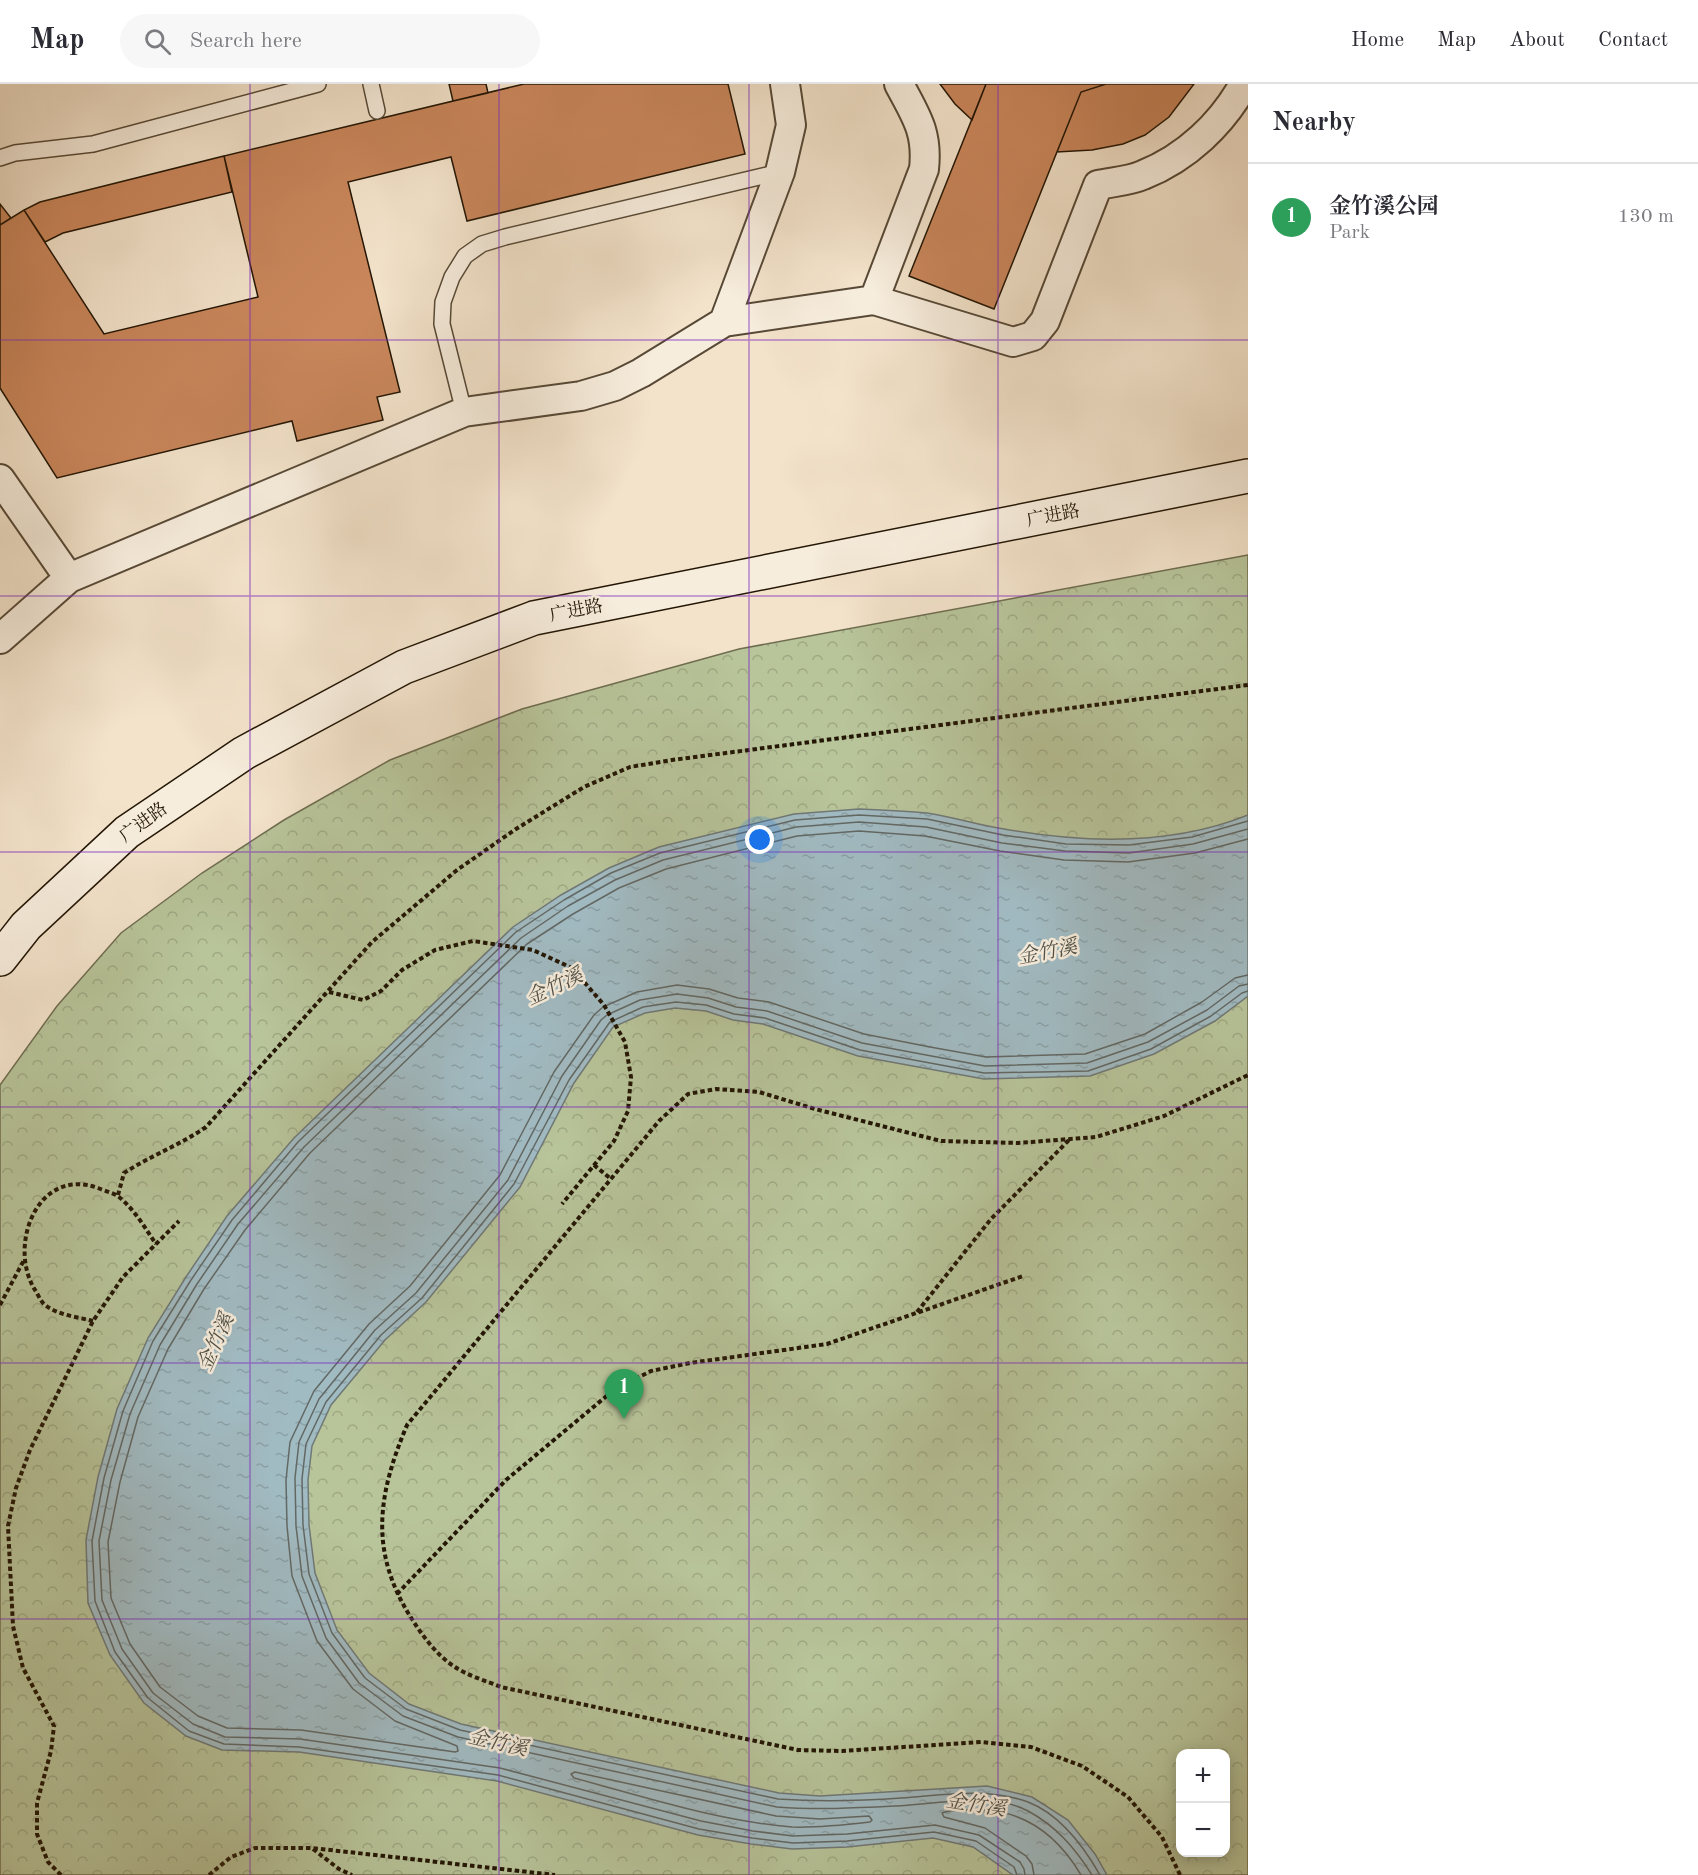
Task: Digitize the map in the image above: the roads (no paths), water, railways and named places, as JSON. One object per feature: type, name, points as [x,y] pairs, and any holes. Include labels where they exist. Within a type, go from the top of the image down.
[{"type":"street","points":[[724,322],[780,172],[791,125],[785,84]]},
{"type":"street","points":[[874,300],[924,170],[926,148],[920,124],[898,84]]},
{"type":"street","points":[[0,639],[69,578],[464,412],[581,396],[615,386],[641,373],[724,322],[874,300],[1013,342],[1033,336],[1045,321],[1098,184],[1141,176],[1176,159],[1208,132],[1233,103],[1244,84]]},
{"type":"street","name":"广进路","points":[[0,959],[26,926],[127,832],[244,753],[404,667],[534,618],[1248,476]]},
{"type":"street","points":[[0,479],[69,578]]},
{"type":"lane","points":[[0,158],[15,153],[93,144],[318,84]]},
{"type":"lane","points":[[371,84],[377,111]]},
{"type":"lane","points":[[464,412],[442,324],[443,302],[452,277],[465,256],[482,244],[505,237],[780,172]]},
{"type":"water","name":"金竹溪","points":[[859,809],[927,813],[1034,834],[1096,839],[1158,837],[1219,825],[1248,815],[1248,996],[1215,1021],[1154,1054],[1090,1076],[984,1079],[858,1056],[763,1024],[733,1020],[706,1011],[675,1008],[645,1013],[613,1027],[574,1083],[520,1187],[426,1302],[385,1340],[331,1405],[312,1446],[308,1480],[309,1525],[315,1573],[337,1630],[369,1673],[409,1704],[461,1724],[779,1793],[820,1796],[987,1786],[1032,1797],[1068,1820],[1095,1854],[1107,1875],[1013,1875],[973,1847],[933,1838],[847,1847],[792,1849],[751,1844],[698,1835],[497,1781],[299,1752],[222,1750],[186,1736],[144,1703],[110,1655],[88,1603],[86,1540],[98,1477],[117,1409],[148,1338],[227,1216],[294,1138],[513,927],[561,895],[609,868],[659,847],[794,814]]},
{"type":"place","name":"金竹溪公园","points":[[624,1419]]}]
